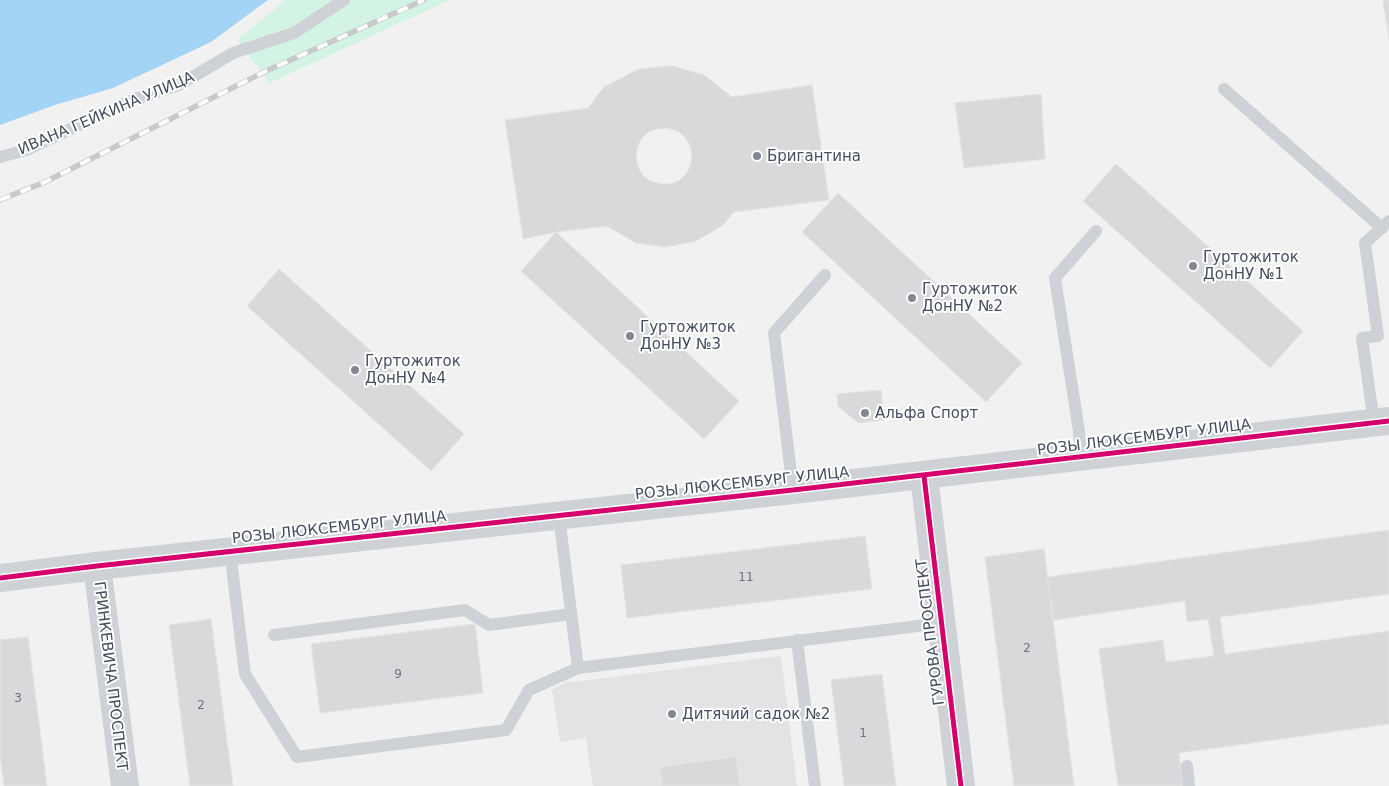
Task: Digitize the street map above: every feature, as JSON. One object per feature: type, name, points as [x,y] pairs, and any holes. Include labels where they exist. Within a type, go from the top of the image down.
[{"type":"street","name":"РОЗЫ ЛЮКСЕМБУРГ УЛИЦА","points":[[0,578],[924,476],[1382,422]]},
{"type":"street","name":"ГУРОВА ПРОСПЕКТ","points":[[924,476],[961,786]]},
{"type":"street","name":"ГРИНКЕВИЧА ПРОСПЕКТ","points":[[97,566],[125,786]]},
{"type":"lane","name":"ИВАНА ГЕЙКИНА УЛИЦА","points":[[0,157],[26,150],[132,100],[179,85],[233,53],[294,33],[344,0]]},
{"type":"lane","points":[[1224,89],[1386,225],[1365,243],[1378,336],[1362,338],[1382,422]]},
{"type":"lane","points":[[1081,457],[1079,431],[1055,278],[1096,231]]},
{"type":"lane","points":[[793,490],[774,333],[825,275]]},
{"type":"lane","points":[[559,516],[578,668]]},
{"type":"lane","points":[[230,552],[245,674],[297,757],[506,730],[529,690],[578,668],[942,623]]},
{"type":"lane","points":[[274,635],[465,610],[489,625],[571,614]]},
{"type":"lane","points":[[797,640],[815,786]]},
{"type":"lane","points":[[1187,766],[1189,786]]},
{"type":"shaded area","name":"Дитячий садок №2","points":[[781,656],[797,786],[593,786],[586,738],[560,742],[552,690],[564,683]]},
{"type":"green space","points":[[286,0],[450,0],[269,83],[237,40]]},
{"type":"water","points":[[0,0],[268,0],[211,42],[113,88],[55,105],[0,125]]},
{"type":"building","points":[[1383,0],[1389,0],[1389,39]]},
{"type":"building","name":"Бригантина","points":[[672,66],[704,75],[732,97],[812,85],[829,200],[734,212],[723,225],[696,241],[666,247],[636,243],[607,226],[556,232],[523,239],[505,120],[588,108],[604,87],[639,69]],"holes":[[[667,128],[677,131],[685,137],[690,145],[692,154],[691,164],[687,173],[680,180],[671,184],[661,184],[643,176],[636,158],[637,148],[641,139],[648,132],[657,129]]]},
{"type":"building","points":[[1041,94],[1045,159],[964,168],[955,103]]},
{"type":"building","name":"Гуртожиток ДонНУ №1","points":[[1116,164],[1303,331],[1270,368],[1083,201]]},
{"type":"building","name":"Гуртожиток ДонНУ №2","points":[[838,193],[1022,363],[986,402],[802,232]]},
{"type":"building","name":"Гуртожиток ДонНУ №3","points":[[556,232],[739,401],[704,439],[521,271]]},
{"type":"building","name":"Гуртожиток ДонНУ №4","points":[[279,269],[464,434],[431,471],[247,306]]},
{"type":"building","name":"Альфа Спорт","points":[[881,390],[884,420],[858,423],[838,406],[837,394]]},
{"type":"building","points":[[1389,530],[1389,594],[1220,617],[1225,654],[1389,631],[1389,724],[1179,753],[1183,786],[1118,786],[1099,649],[1163,640],[1166,662],[1214,656],[1208,619],[1187,622],[1185,601],[1054,620],[1047,577]]},
{"type":"building","points":[[865,536],[872,589],[627,618],[621,565]]},
{"type":"building","points":[[1044,549],[1074,786],[1014,786],[985,557]]},
{"type":"building","points":[[211,619],[233,786],[190,786],[169,625]]},
{"type":"building","points":[[475,624],[483,693],[320,713],[311,644]]},
{"type":"building","points":[[28,637],[47,786],[4,786],[0,755],[0,640]]},
{"type":"building","points":[[882,674],[896,786],[844,786],[831,680]]},
{"type":"building","points":[[736,757],[740,786],[663,786],[660,767]]},
{"type":"railway","points":[[0,200],[45,182],[264,72],[424,0]]},
{"type":"cycle path","points":[[0,578],[793,490],[1389,421]]},
{"type":"cycle path","points":[[924,476],[961,786]]},
{"type":"place","name":"Бригантина","points":[[757,156]]},
{"type":"place","name":"Гуртожиток ДонНУ №1","points":[[1193,266]]},
{"type":"place","name":"Гуртожиток ДонНУ №2","points":[[912,298]]},
{"type":"place","name":"Гуртожиток ДонНУ №3","points":[[630,336]]},
{"type":"place","name":"Гуртожиток ДонНУ №4","points":[[355,370]]},
{"type":"place","name":"Альфа Спорт","points":[[865,413]]},
{"type":"place","name":"Дитячий садок №2","points":[[672,714]]}]
